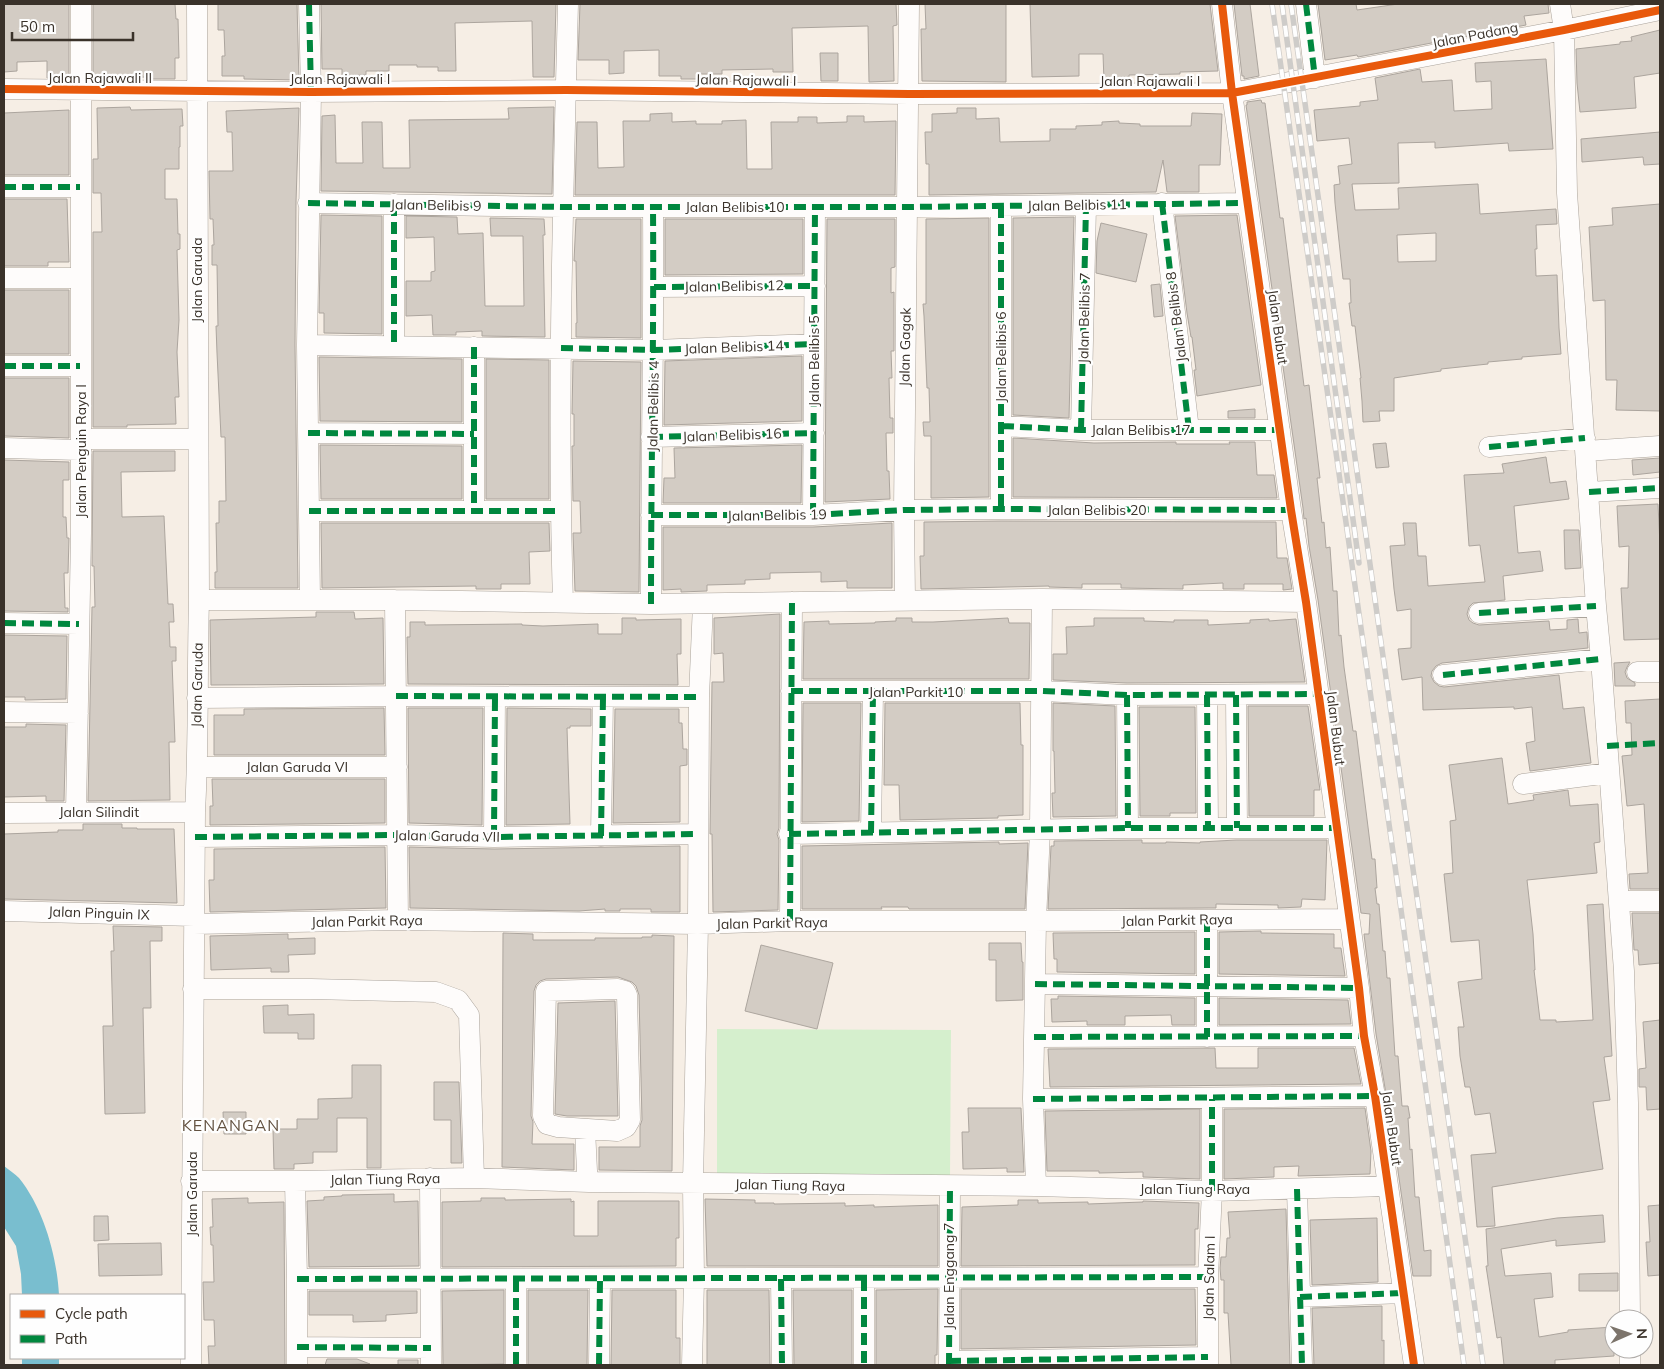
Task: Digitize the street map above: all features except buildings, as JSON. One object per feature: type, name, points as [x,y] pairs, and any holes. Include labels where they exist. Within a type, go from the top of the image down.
[{"type":"street","name":"Jalan Penguin Raya I","points":[[76,812],[79,624],[81,4]]},
{"type":"street","name":"Jalan Garuda","points":[[191,1365],[193,989],[197,767],[196,698],[199,600],[197,4]]},
{"type":"street","points":[[309,4],[311,92],[307,345],[310,600]]},
{"type":"street","points":[[563,602],[560,511],[561,348],[568,4]]},
{"type":"street","name":"Jalan Gagak","points":[[905,600],[904,510],[909,4]]},
{"type":"street","name":"Jalan Bubut","points":[[1222,4],[1232,93],[1319,694],[1364,1036],[1375,1096],[1414,1365]]},
{"type":"street","points":[[1306,4],[1315,78]]},
{"type":"street","points":[[1560,4],[1564,30],[1567,193],[1624,971],[1628,1103],[1630,1309]]},
{"type":"street","name":"Jalan Padang","points":[[1293,82],[1660,10]]},
{"type":"street","name":"Jalan Rajawali I","points":[[197,90],[311,92],[566,90],[909,94],[1232,93],[1293,82]]},
{"type":"street","name":"Jalan Rajawali II","points":[[4,89],[197,90]]},
{"type":"street","points":[[4,187],[80,187]]},
{"type":"street","name":"Jalan Belibis 9","points":[[308,203],[563,206]]},
{"type":"street","name":"Jalan Belibis 8","points":[[1162,203],[1189,430]]},
{"type":"street","name":"Jalan Belibis 11","points":[[907,207],[1248,203]]},
{"type":"street","points":[[394,204],[394,345]]},
{"type":"street","name":"Jalan Belibis 10","points":[[563,206],[907,207]]},
{"type":"street","name":"Jalan Belibis 6","points":[[1001,206],[1002,509]]},
{"type":"street","name":"Jalan Belibis 7","points":[[1081,430],[1086,206]]},
{"type":"street","name":"Jalan Belibis 4","points":[[651,604],[654,350],[653,207]]},
{"type":"street","name":"Jalan Belibis 5","points":[[813,515],[815,207]]},
{"type":"street","points":[[4,278],[80,278]]},
{"type":"street","name":"Jalan Belibis 12","points":[[654,287],[815,286]]},
{"type":"street","name":"Jalan Belibis 14","points":[[307,345],[654,350],[814,344]]},
{"type":"street","points":[[474,347],[474,511]]},
{"type":"street","points":[[4,366],[80,366]]},
{"type":"street","name":"Jalan Belibis 17","points":[[1002,426],[1081,430],[1280,430]]},
{"type":"street","name":"Jalan Belibis 16","points":[[652,437],[814,432]]},
{"type":"street","points":[[308,433],[474,434]]},
{"type":"street","points":[[4,448],[198,439]]},
{"type":"street","points":[[1489,446],[1586,444],[1660,446]]},
{"type":"street","points":[[1589,492],[1660,488]]},
{"type":"street","name":"Jalan Belibis 20","points":[[904,510],[1291,510]]},
{"type":"street","name":"Jalan Belibis 19","points":[[651,515],[813,515],[904,510]]},
{"type":"street","points":[[309,511],[560,511]]},
{"type":"street","points":[[199,600],[396,600],[651,604],[1042,599],[1306,602]]},
{"type":"street","points":[[1036,1186],[1033,1099],[1036,921],[1040,830],[1042,599]]},
{"type":"street","points":[[396,600],[398,920]]},
{"type":"street","points":[[790,921],[789,834],[792,602]]},
{"type":"street","points":[[692,1365],[699,697],[703,604]]},
{"type":"street","points":[[1479,613],[1596,606]]},
{"type":"street","points":[[4,623],[79,624]]},
{"type":"street","points":[[1443,675],[1601,659]]},
{"type":"street","points":[[1637,672],[1660,672]]},
{"type":"street","name":"Jalan Parkit 10","points":[[791,691],[1042,692],[1127,695],[1319,694]]},
{"type":"street","points":[[871,833],[873,692]]},
{"type":"street","points":[[1127,695],[1128,828]]},
{"type":"street","points":[[1207,695],[1208,828]]},
{"type":"street","points":[[1236,695],[1237,828]]},
{"type":"street","points":[[196,698],[396,696],[699,697]]},
{"type":"street","points":[[494,837],[495,697]]},
{"type":"street","points":[[602,836],[603,697]]},
{"type":"street","points":[[4,712],[78,712]]},
{"type":"street","name":"Jalan Garuda VI","points":[[197,767],[397,767]]},
{"type":"street","points":[[1523,784],[1609,774]]},
{"type":"street","name":"Jalan Silindit","points":[[4,813],[195,812]]},
{"type":"street","points":[[789,834],[1128,828],[1336,828]]},
{"type":"street","name":"Jalan Garuda VII","points":[[196,837],[398,835],[494,837],[698,834]]},
{"type":"street","points":[[1619,901],[1660,901]]},
{"type":"street","name":"Jalan Pinguin IX","points":[[4,911],[194,920]]},
{"type":"street","name":"Jalan Parkit Raya","points":[[194,920],[398,920],[698,924],[790,921],[1349,919]]},
{"type":"street","points":[[1207,920],[1207,1037]]},
{"type":"street","points":[[1035,984],[1359,988]]},
{"type":"street","points":[[193,989],[436,992],[458,1000],[469,1015],[474,1178]]},
{"type":"street","points":[[618,989],[624,991],[627,995],[630,1120],[626,1127],[617,1131],[585,1129],[558,1127],[547,1124],[543,1116],[546,993],[549,990],[618,989]]},
{"type":"street","points":[[1034,1037],[1364,1036]]},
{"type":"street","points":[[1033,1099],[1212,1099],[1375,1096]]},
{"type":"street","name":"Jalan Salam I","points":[[1208,1361],[1212,1099]]},
{"type":"street","points":[[585,1129],[589,1182]]},
{"type":"street","points":[[295,1181],[297,1356],[431,1357],[430,1178]]},
{"type":"street","name":"Jalan Tiung Raya","points":[[192,1181],[474,1178],[693,1184],[1036,1186],[1212,1191],[1388,1186]]},
{"type":"street","name":"Jalan Enggang 7","points":[[949,1363],[950,1186]]},
{"type":"street","points":[[1297,1189],[1302,1365]]},
{"type":"street","points":[[297,1279],[694,1280],[1208,1277]]},
{"type":"street","points":[[780,1279],[782,1365]]},
{"type":"street","points":[[864,1279],[864,1365]]},
{"type":"street","points":[[516,1280],[516,1365]]},
{"type":"street","points":[[599,1365],[600,1280]]},
{"type":"street","points":[[1300,1297],[1403,1292]]},
{"type":"street","points":[[949,1363],[1208,1361]]},
{"type":"green space","points":[[717,1029],[951,1030],[950,1178],[717,1176]]},
{"type":"water","points":[[4,1166],[19,1178],[36,1204],[52,1249],[59,1294],[22,1294],[21,1274],[16,1246],[4,1227]]},
{"type":"water","points":[[22,1359],[59,1359],[59,1365],[22,1365]]},
{"type":"railway","points":[[1272,4],[1464,1365]]},
{"type":"railway","points":[[1282,4],[1359,563]]},
{"type":"railway","points":[[1291,4],[1483,1365]]},
{"type":"marked path","points":[[309,4],[311,92]]},
{"type":"marked path","points":[[1306,4],[1315,78]]},
{"type":"marked path","points":[[4,187],[80,187]]},
{"type":"marked path","points":[[308,203],[563,207],[907,207],[1248,203]]},
{"type":"marked path","points":[[1162,203],[1189,430]]},
{"type":"marked path","points":[[394,204],[394,345]]},
{"type":"marked path","points":[[1001,206],[1001,509]]},
{"type":"marked path","points":[[1081,430],[1086,206]]},
{"type":"marked path","points":[[651,604],[653,207]]},
{"type":"marked path","points":[[813,515],[815,207]]},
{"type":"marked path","points":[[654,287],[815,286]]},
{"type":"marked path","points":[[561,348],[654,350],[814,344]]},
{"type":"marked path","points":[[474,347],[474,511]]},
{"type":"marked path","points":[[4,366],[80,366]]},
{"type":"marked path","points":[[1002,426],[1081,430],[1280,430]]},
{"type":"marked path","points":[[308,433],[474,434]]},
{"type":"marked path","points":[[651,437],[814,433]]},
{"type":"marked path","points":[[1489,447],[1585,438]]},
{"type":"marked path","points":[[1589,492],[1660,488]]},
{"type":"marked path","points":[[651,515],[813,515],[904,510],[1001,509],[1291,510]]},
{"type":"marked path","points":[[309,511],[560,511]]},
{"type":"marked path","points":[[790,921],[792,602]]},
{"type":"marked path","points":[[1479,613],[1596,606]]},
{"type":"marked path","points":[[4,623],[79,624]]},
{"type":"marked path","points":[[1443,675],[1601,659]]},
{"type":"marked path","points":[[791,691],[1042,691],[1127,695],[1319,694]]},
{"type":"marked path","points":[[871,833],[873,692]]},
{"type":"marked path","points":[[1127,695],[1128,828]]},
{"type":"marked path","points":[[1207,695],[1208,828]]},
{"type":"marked path","points":[[1236,695],[1237,828]]},
{"type":"marked path","points":[[396,696],[699,697]]},
{"type":"marked path","points":[[494,837],[495,697]]},
{"type":"marked path","points":[[601,836],[603,697]]},
{"type":"marked path","points":[[1607,746],[1660,743]]},
{"type":"marked path","points":[[789,834],[1128,828],[1337,828]]},
{"type":"marked path","points":[[195,837],[398,835],[494,837],[698,834]]},
{"type":"marked path","points":[[1207,920],[1207,1037]]},
{"type":"marked path","points":[[1035,984],[1359,988]]},
{"type":"marked path","points":[[1034,1037],[1364,1036]]},
{"type":"marked path","points":[[1033,1099],[1375,1096]]},
{"type":"marked path","points":[[1212,1099],[1212,1191]]},
{"type":"marked path","points":[[949,1365],[950,1186]]},
{"type":"marked path","points":[[1297,1189],[1302,1365]]},
{"type":"marked path","points":[[297,1279],[1208,1277]]},
{"type":"marked path","points":[[781,1279],[782,1365]]},
{"type":"marked path","points":[[864,1279],[864,1365]]},
{"type":"marked path","points":[[516,1280],[516,1365]]},
{"type":"marked path","points":[[599,1365],[600,1280]]},
{"type":"marked path","points":[[1300,1297],[1403,1293]]},
{"type":"marked path","points":[[297,1347],[431,1348]]},
{"type":"marked path","points":[[949,1361],[1208,1357]]},
{"type":"cycle path","points":[[1222,4],[1232,93],[1291,510],[1306,602],[1364,1036],[1375,1096],[1414,1365]]},
{"type":"cycle path","points":[[4,89],[311,92],[566,90],[909,94],[1232,93],[1660,10]]},
{"type":"district","name":"KENANGAN","points":[[231,1125]]}]
